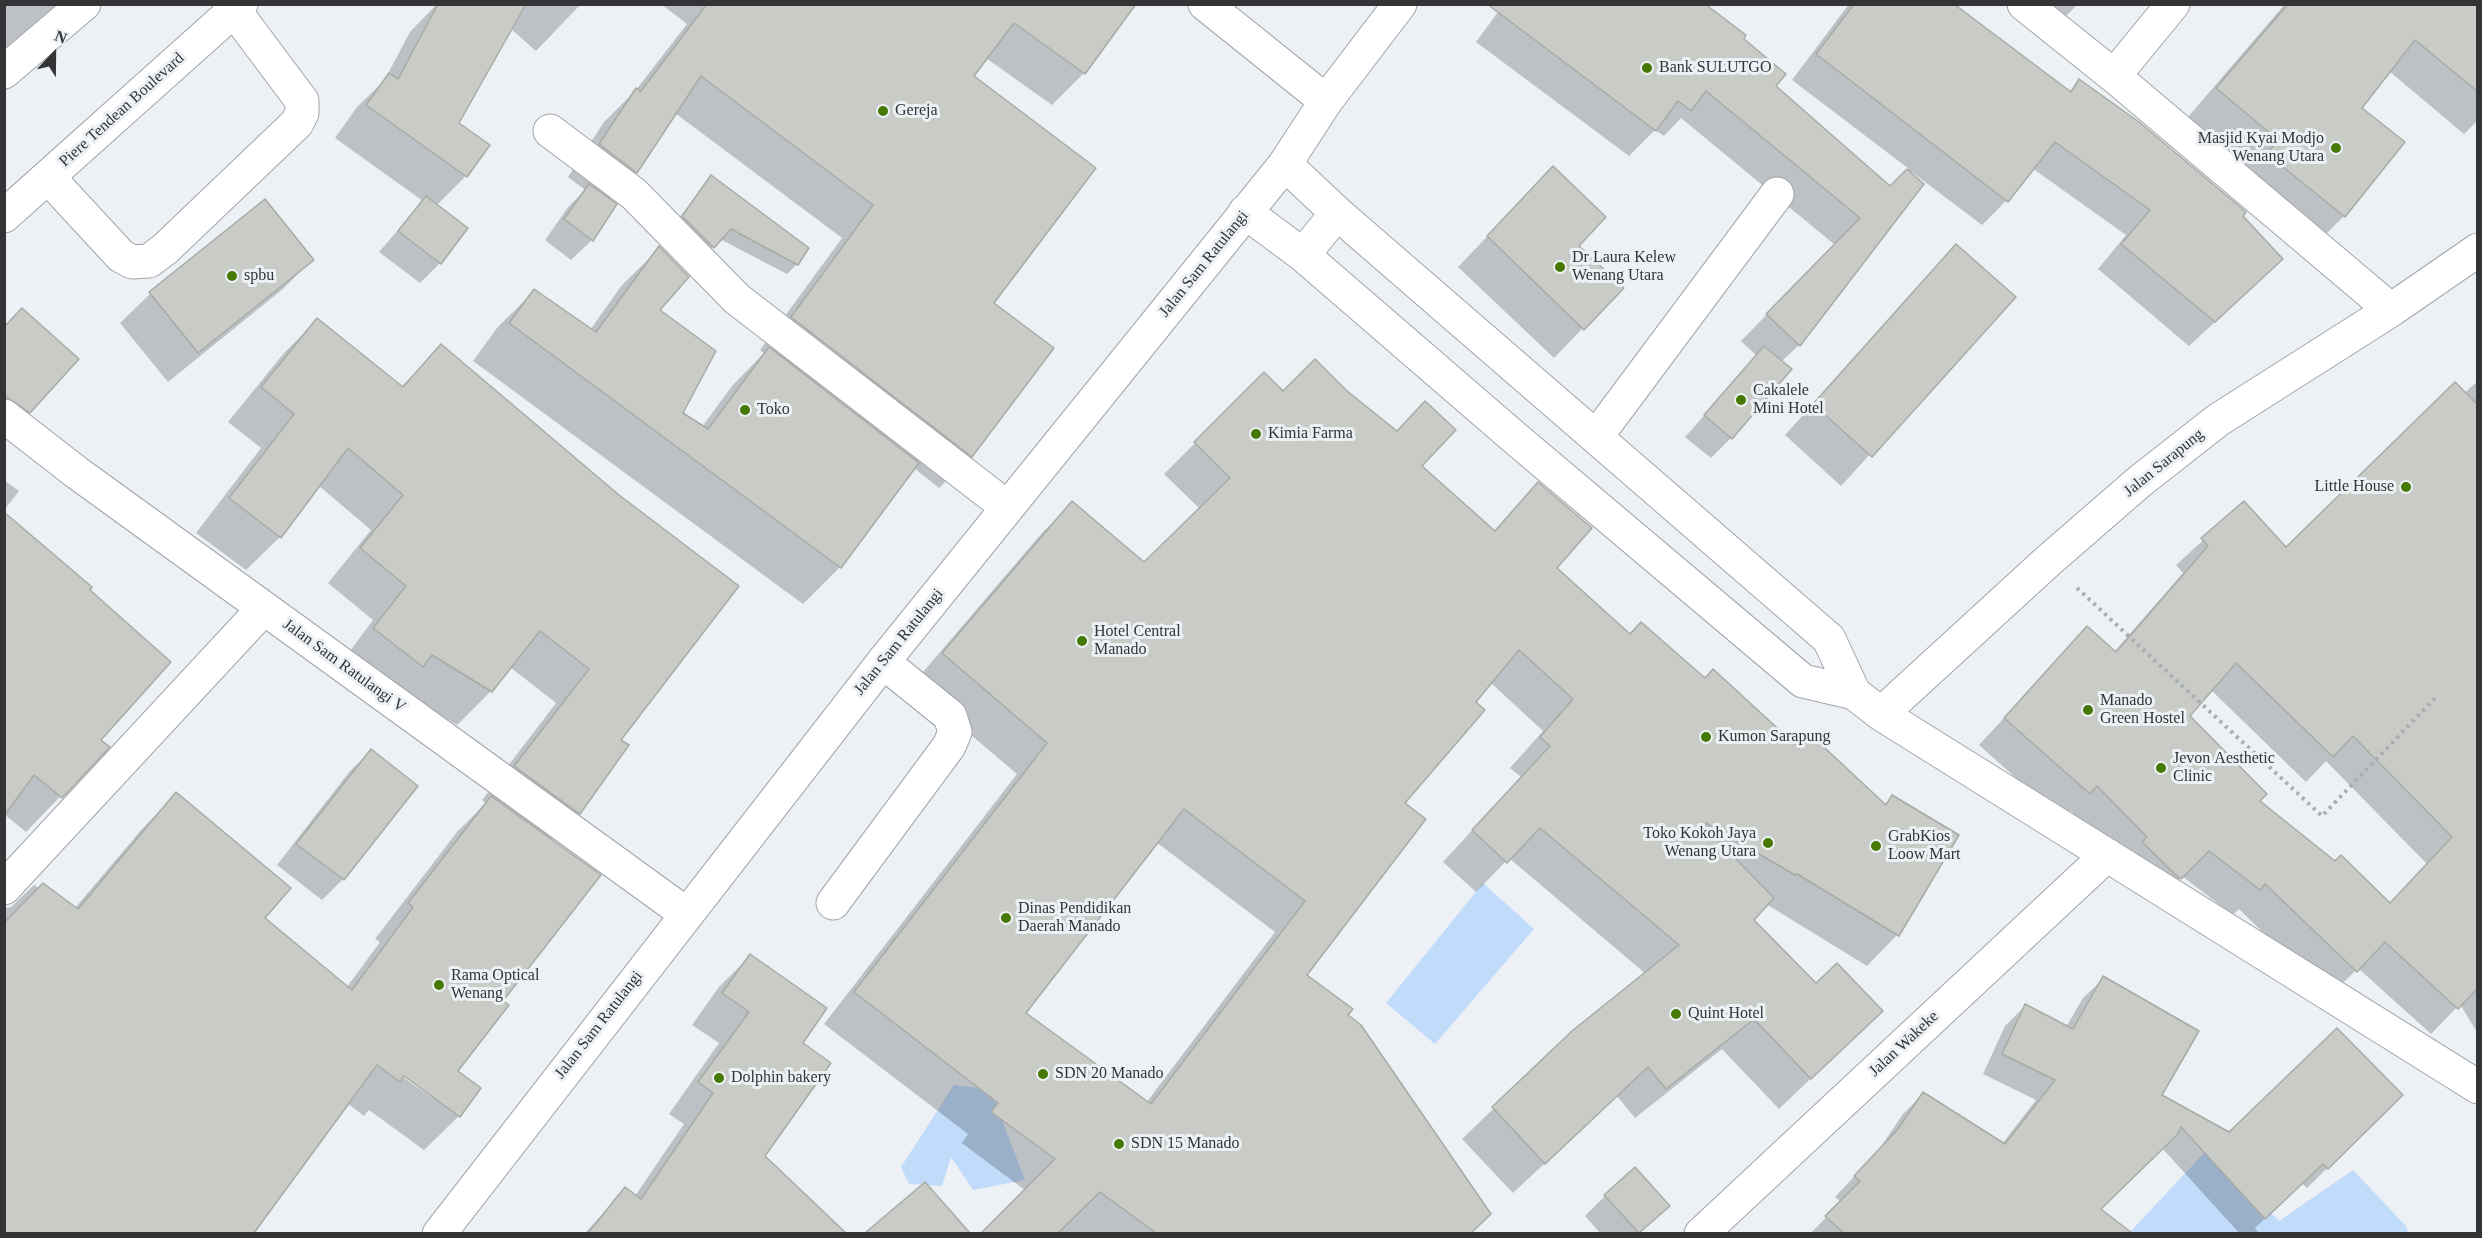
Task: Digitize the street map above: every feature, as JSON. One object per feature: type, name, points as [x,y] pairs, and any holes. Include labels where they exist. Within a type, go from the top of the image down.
[{"type":"main road","points":[[4,72],[84,4]]},
{"type":"main road","points":[[1205,4],[1326,101]]},
{"type":"main road","points":[[1363,53],[1364,14],[1371,4]]},
{"type":"main road","name":"Jalan Sam Ratulangi","points":[[439,1233],[883,662],[1285,164],[1326,101],[1400,4]]},
{"type":"main road","points":[[2024,4],[2114,76],[2391,310]]},
{"type":"main road","points":[[2114,76],[2173,4]]},
{"type":"main road","points":[[48,177],[121,256],[132,262],[149,261],[165,249],[297,123],[302,112],[302,101],[238,7]]},
{"type":"main road","name":"Piere Tendean Boulevard","points":[[4,216],[238,7]]},
{"type":"main road","points":[[550,131],[634,194],[737,298],[1007,507]]},
{"type":"main road","points":[[1285,164],[1337,213],[1829,639],[1854,693]]},
{"type":"main road","points":[[1596,436],[1777,194]]},
{"type":"main road","points":[[1245,212],[1303,255],[1515,438],[1803,681],[1854,693],[1881,714],[2478,1087]]},
{"type":"main road","points":[[1303,255],[1337,213]]},
{"type":"main road","name":"Jalan Sarapung","points":[[1881,714],[2048,561],[2139,482],[2218,420],[2391,310],[2478,250]]},
{"type":"main road","name":"Jalan Sam Ratulangi V","points":[[4,416],[76,472],[685,914]]},
{"type":"main road","points":[[4,888],[264,608]]},
{"type":"main road","points":[[832,903],[949,746],[955,732],[950,716],[883,662]]},
{"type":"main road","name":"Jalan Wakeke","points":[[1701,1233],[2108,855]]},
{"type":"path","points":[[2048,561],[2322,816],[2436,697]]},
{"type":"shaded area","points":[[1483,883],[1534,929],[1435,1044],[1386,1003]]},
{"type":"shaded area","points":[[954,1085],[990,1089],[1025,1180],[973,1190],[951,1157],[942,1186],[909,1184],[901,1167]]},
{"type":"shaded area","points":[[2209,1148],[2279,1221],[2353,1170],[2406,1226],[2408,1233],[2128,1234]]},
{"type":"building","points":[[438,4],[526,4],[459,123],[490,145],[467,177],[366,105],[389,73],[398,79]]},
{"type":"building","points":[[707,4],[1136,4],[1085,74],[1014,23],[974,76],[1096,168],[994,303],[1054,348],[972,457],[791,317],[873,205],[701,76],[637,173],[599,144],[636,88],[641,91]]},
{"type":"building","points":[[1487,4],[1705,4],[1746,35],[1744,39],[1786,74],[1776,86],[1890,186],[1907,169],[1924,184],[1800,346],[1766,314],[1860,218],[1706,91],[1691,111],[1678,101],[1656,131]]},
{"type":"building","points":[[1854,4],[1954,4],[2071,92],[2079,79],[2139,122],[2246,212],[2243,216],[2283,259],[2215,322],[2121,244],[2150,210],[2055,142],[2008,202],[1816,54]]},
{"type":"building","points":[[2288,4],[2478,4],[2478,92],[2415,40],[2362,108],[2405,142],[2345,217],[2267,154],[2278,140],[2216,88]]},
{"type":"building","name":"Dr Laura Kelew Wenang Utara","points":[[1553,166],[1606,217],[1579,246],[1624,288],[1584,330],[1487,236]]},
{"type":"building","points":[[711,175],[809,248],[798,265],[731,229],[714,248],[682,216]]},
{"type":"building","points":[[589,184],[617,204],[593,241],[564,219]]},
{"type":"building","points":[[426,196],[468,228],[441,264],[398,231]]},
{"type":"building","name":"spbu","points":[[265,199],[314,260],[198,353],[149,292]]},
{"type":"building","points":[[1956,244],[2016,297],[1872,457],[1813,404]]},
{"type":"building","name":"Toko","points":[[659,246],[689,277],[660,310],[716,351],[683,413],[708,429],[769,347],[919,463],[841,568],[509,323],[534,289],[596,332]]},
{"type":"building","points":[[22,308],[79,359],[30,413],[4,395],[4,327]]},
{"type":"building","points":[[317,318],[403,387],[441,344],[619,495],[739,586],[621,740],[629,745],[580,814],[514,766],[589,669],[540,631],[492,692],[432,655],[423,667],[373,628],[406,586],[360,548],[403,495],[348,448],[281,538],[229,498],[294,414],[261,387]]},
{"type":"building","name":"Cakalele Mini Hotel","points":[[1764,346],[1792,369],[1732,439],[1704,415]]},
{"type":"building","points":[[1315,359],[1347,391],[1397,431],[1425,401],[1456,430],[1422,466],[1495,531],[1538,482],[1592,528],[1557,568],[1630,634],[1641,622],[1705,678],[1713,669],[1799,748],[1811,735],[1886,805],[1892,795],[1959,835],[1899,936],[1797,874],[1795,875],[1706,823],[1704,826],[1774,898],[1754,920],[1816,983],[1837,963],[1883,1011],[1811,1079],[1754,1019],[1666,1089],[1648,1067],[1545,1164],[1492,1107],[1572,1031],[1679,945],[1540,828],[1507,863],[1472,830],[1550,746],[1540,737],[1573,699],[1519,650],[1476,702],[1485,710],[1405,803],[1426,819],[1307,975],[1353,1009],[1348,1015],[1361,1025],[1491,1214],[1471,1233],[1156,1233],[1100,1192],[1058,1233],[981,1233],[1055,1159],[991,1112],[998,1103],[854,992],[1047,743],[942,653],[1072,501],[1144,562],[1230,478],[1194,442],[1264,372],[1283,391]],"holes":[[[1184,809],[1305,901],[1151,1104],[1026,1013]]]},
{"type":"building","points":[[2455,382],[2478,405],[2478,988],[2458,1009],[2385,942],[2357,972],[2265,884],[2260,890],[2209,851],[2181,879],[2142,842],[2147,837],[2097,786],[2090,794],[2004,718],[2087,626],[2116,652],[2208,546],[2201,538],[2244,501],[2286,547]],"holes":[[[2236,663],[2333,757],[2353,736],[2452,837],[2390,903],[2341,855],[2335,861],[2260,801],[2267,794],[2190,716]]]},
{"type":"building","points":[[4,512],[92,587],[90,590],[171,662],[101,740],[110,747],[62,798],[34,775],[4,816]]},
{"type":"building","points":[[371,749],[418,786],[344,880],[296,844]]},
{"type":"building","points":[[176,792],[291,888],[265,918],[352,990],[413,907],[408,903],[491,796],[601,875],[503,1001],[509,1005],[458,1071],[481,1088],[460,1117],[404,1076],[400,1082],[377,1065],[254,1233],[4,1233],[4,923],[43,883],[78,909]]},
{"type":"building","points":[[750,954],[827,1008],[803,1043],[831,1063],[765,1156],[846,1233],[588,1233],[625,1187],[641,1199],[713,1093],[698,1082],[749,1012],[722,993]]},
{"type":"building","points":[[2103,976],[2199,1031],[2162,1095],[2229,1132],[2337,1028],[2403,1095],[2328,1169],[2323,1164],[2265,1219],[2181,1127],[2177,1135],[2101,1209],[2132,1233],[1844,1233],[1825,1216],[1860,1181],[1854,1176],[1898,1129],[1923,1092],[2005,1144],[2055,1080],[2002,1054],[2025,1004],[2073,1029]]},
{"type":"building","points":[[1635,1167],[1670,1206],[1639,1233],[1604,1195]]},
{"type":"building","points":[[925,1182],[970,1233],[865,1233]]},
{"type":"place","name":"Bank SULUTGO","points":[[1647,68]]},
{"type":"place","name":"Gereja","points":[[883,111]]},
{"type":"place","name":"Masjid Kyai Modjo Wenang Utara","points":[[2336,148]]},
{"type":"place","name":"Dr Laura Kelew Wenang Utara","points":[[1560,267]]},
{"type":"place","name":"spbu","points":[[232,276]]},
{"type":"place","name":"Cakalele Mini Hotel","points":[[1741,400]]},
{"type":"place","name":"Toko","points":[[745,410]]},
{"type":"place","name":"Kimia Farma","points":[[1256,434]]},
{"type":"place","name":"Little House","points":[[2406,487]]},
{"type":"place","name":"Hotel Central Manado","points":[[1082,641]]},
{"type":"place","name":"Manado Green Hostel","points":[[2088,710]]},
{"type":"place","name":"Kumon Sarapung","points":[[1706,737]]},
{"type":"place","name":"Jevon Aesthetic Clinic","points":[[2161,768]]},
{"type":"place","name":"Toko Kokoh Jaya Wenang Utara","points":[[1768,843]]},
{"type":"place","name":"GrabKios Loow Mart","points":[[1876,846]]},
{"type":"place","name":"Dinas Pendidikan Daerah Manado","points":[[1006,918]]},
{"type":"place","name":"Rama Optical Wenang","points":[[439,985]]},
{"type":"place","name":"Quint Hotel","points":[[1676,1014]]},
{"type":"place","name":"SDN 20 Manado","points":[[1043,1074]]},
{"type":"place","name":"Dolphin bakery","points":[[719,1078]]},
{"type":"place","name":"SDN 15 Manado","points":[[1119,1144]]}]
